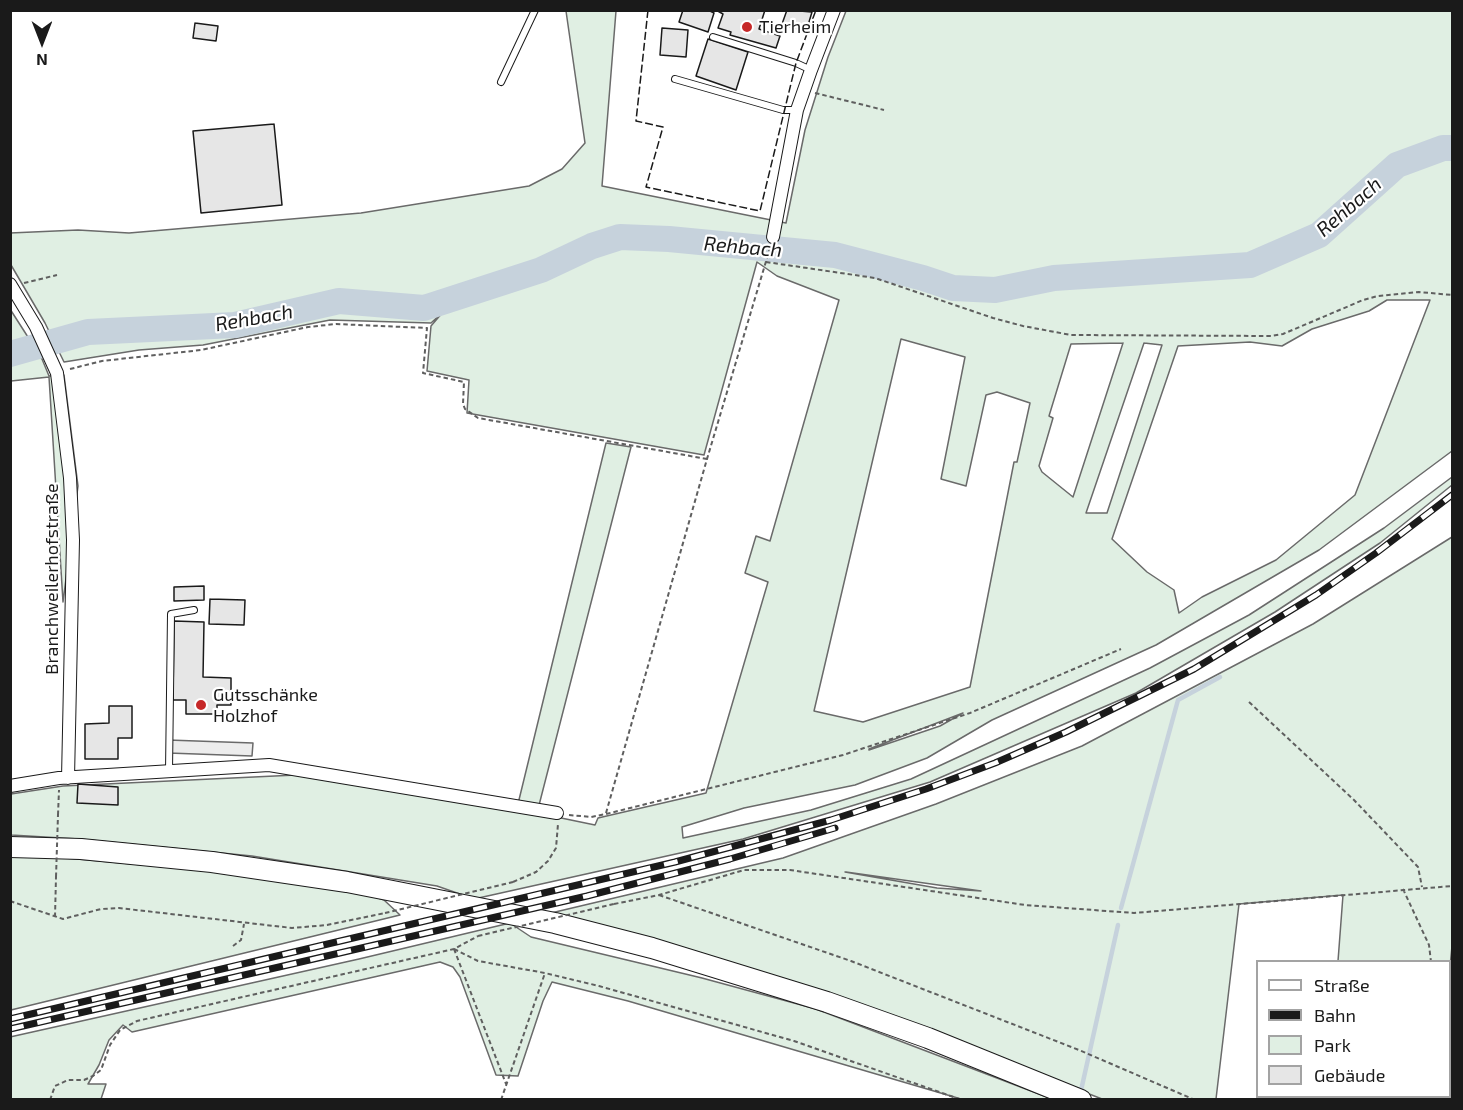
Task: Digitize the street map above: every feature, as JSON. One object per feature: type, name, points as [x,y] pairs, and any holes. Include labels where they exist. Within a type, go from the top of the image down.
[{"type":"main road","points":[[10,847],[81,849],[212,862],[358,884],[555,923],[652,948],[827,1002],[928,1038],[1081,1100]]},
{"type":"street","points":[[773,237],[797,110],[834,10]]},
{"type":"street","name":"Branchweilerhofstraße","points":[[11,285],[36,327],[57,373],[70,478],[73,540],[63,778]]},
{"type":"street","points":[[10,786],[63,778],[268,765],[557,813]]},
{"type":"lane","points":[[501,82],[535,10]]},
{"type":"lane","points":[[713,37],[811,70]]},
{"type":"lane","points":[[675,79],[783,110],[797,110]]},
{"type":"lane","points":[[169,772],[171,614],[194,610]]},
{"type":"path","points":[[804,90],[885,110]]},
{"type":"path","points":[[606,814],[706,459],[766,262],[861,274],[993,318],[1023,326],[1071,334],[1271,336],[1283,334],[1378,296],[1419,292],[1452,295]]},
{"type":"path","points":[[11,285],[57,275]]},
{"type":"path","points":[[57,373],[102,361],[201,350],[308,327],[336,324],[427,328],[423,373],[464,382],[463,404],[465,409],[478,418],[706,459]]},
{"type":"path","points":[[10,901],[63,919],[101,909],[119,909],[244,924],[303,927],[340,923],[385,913],[513,882],[536,872],[548,861],[556,848],[557,813],[578,817],[606,814],[853,751],[970,713],[1121,649]]},
{"type":"path","points":[[1249,702],[1354,800],[1418,867],[1422,887]]},
{"type":"path","points":[[55,918],[58,815],[63,778]]},
{"type":"path","points":[[50,1100],[55,1086],[68,1080],[84,1080],[100,1070],[110,1045],[120,1030],[137,1022],[454,949],[478,936],[659,895],[744,870],[790,870],[1025,905],[1134,913],[1452,886]]},
{"type":"path","points":[[1403,889],[1429,945],[1431,960]]},
{"type":"path","points":[[659,895],[851,961],[1079,1050],[1195,1100]]},
{"type":"path","points":[[233,946],[241,940],[244,924]]},
{"type":"path","points":[[454,949],[478,961],[545,973],[794,1041],[962,1100]]},
{"type":"path","points":[[454,949],[506,1084]]},
{"type":"path","points":[[501,1100],[545,973]]},
{"type":"green space","points":[[566,11],[616,11],[602,186],[786,223],[805,130],[828,57],[846,11],[1452,11],[1452,451],[1319,550],[1156,645],[992,720],[927,758],[855,785],[744,808],[682,827],[683,838],[811,810],[911,779],[1150,668],[1249,615],[1384,528],[1452,477],[1452,485],[1380,543],[1275,612],[1136,693],[930,782],[743,839],[474,899],[437,886],[252,856],[79,839],[11,835],[11,794],[63,786],[296,775],[517,808],[606,443],[631,447],[537,813],[595,825],[598,818],[706,793],[768,582],[745,573],[756,536],[770,541],[839,300],[777,276],[757,262],[704,455],[467,413],[469,380],[427,371],[431,326],[443,312],[431,323],[330,320],[203,345],[139,350],[64,362],[45,323],[11,265],[10,233],[78,230],[129,233],[361,213],[529,186],[562,169],[585,143]],"holes":[[[1387,300],[1430,300],[1355,495],[1276,560],[1202,597],[1179,613],[1174,590],[1147,572],[1112,539],[1178,346],[1250,342],[1282,346],[1312,329],[1369,311]],[[901,339],[965,357],[941,479],[966,486],[986,395],[997,392],[1030,403],[1017,462],[1014,462],[970,687],[863,722],[814,711]],[[1123,343],[1073,497],[1042,472],[1039,466],[1053,418],[1049,416],[1071,344]],[[1144,343],[1162,345],[1107,513],[1086,513]],[[963,713],[940,726],[869,749]]]},
{"type":"green space","points":[[10,309],[42,359],[49,376],[64,375],[78,486],[63,602],[49,377],[11,381]]},
{"type":"green space","points":[[1452,537],[1451,960],[1338,960],[1343,895],[1239,904],[1216,1099],[1102,1099],[979,1051],[551,913],[783,858],[936,804],[1082,746],[1313,624]],"holes":[[[845,872],[981,891],[937,888]]]},
{"type":"green space","points":[[10,853],[222,872],[364,893],[384,900],[400,915],[11,1010]]},
{"type":"green space","points":[[510,923],[531,937],[702,978],[816,1009],[1052,1099],[961,1099],[628,1001],[552,982],[543,1001],[518,1076],[496,1075],[460,977],[453,967],[440,962],[132,1032],[123,1025],[109,1040],[88,1084],[106,1084],[101,1099],[11,1099],[10,1037]]},
{"type":"green space","points":[[1326,1098],[1431,1098],[1430,1100]]},
{"type":"shaded area","points":[[168,740],[253,743],[252,756],[168,753]]},
{"type":"building","points":[[683,10],[708,10],[714,13],[708,32],[679,22]]},
{"type":"building","points":[[716,10],[765,10],[759,29],[780,36],[776,48],[730,35],[731,32],[718,28],[723,14]]},
{"type":"building","points":[[787,10],[812,12],[806,32],[782,24]]},
{"type":"building","points":[[195,23],[218,26],[216,41],[193,38]]},
{"type":"building","points":[[662,28],[688,30],[686,57],[660,55]]},
{"type":"building","points":[[708,39],[748,52],[736,90],[696,76]]},
{"type":"building","points":[[274,124],[282,205],[201,213],[193,131]]},
{"type":"building","points":[[204,586],[204,600],[174,601],[174,587]]},
{"type":"building","points":[[210,599],[245,600],[244,625],[209,624]]},
{"type":"building","points":[[174,621],[204,622],[203,677],[231,678],[231,705],[217,705],[217,714],[186,714],[186,700],[173,700]]},
{"type":"building","points":[[109,706],[132,706],[132,738],[118,738],[118,759],[85,759],[85,724],[109,723]]},
{"type":"building","points":[[78,784],[118,787],[118,805],[77,803]]},
{"type":"waterway","name":"Rehbach","points":[[10,354],[88,332],[235,325],[339,301],[424,308],[541,270],[592,246],[620,237],[669,239],[835,255],[953,288],[995,290],[1054,278],[1250,265],[1319,235],[1397,165],[1443,148],[1452,148]]},
{"type":"waterway","points":[[1121,908],[1178,700],[1220,677]]},
{"type":"waterway","points":[[1080,1095],[1118,925]]},
{"type":"railway","points":[[10,1019],[675,862],[831,820],[926,789],[995,763],[1066,732],[1194,669],[1316,595],[1452,495]]},
{"type":"railway","points":[[10,1029],[587,896],[730,859],[835,828]]},
{"type":"railway","points":[[1451,1030],[1452,1017]]},
{"type":"fence","points":[[648,10],[636,121],[663,127],[646,187],[760,211],[796,63],[816,10]]},
{"type":"place","name":"Tierheim","points":[[747,27]]},
{"type":"place","name":"Gutsschänke Holzhof","points":[[201,705]]}]
